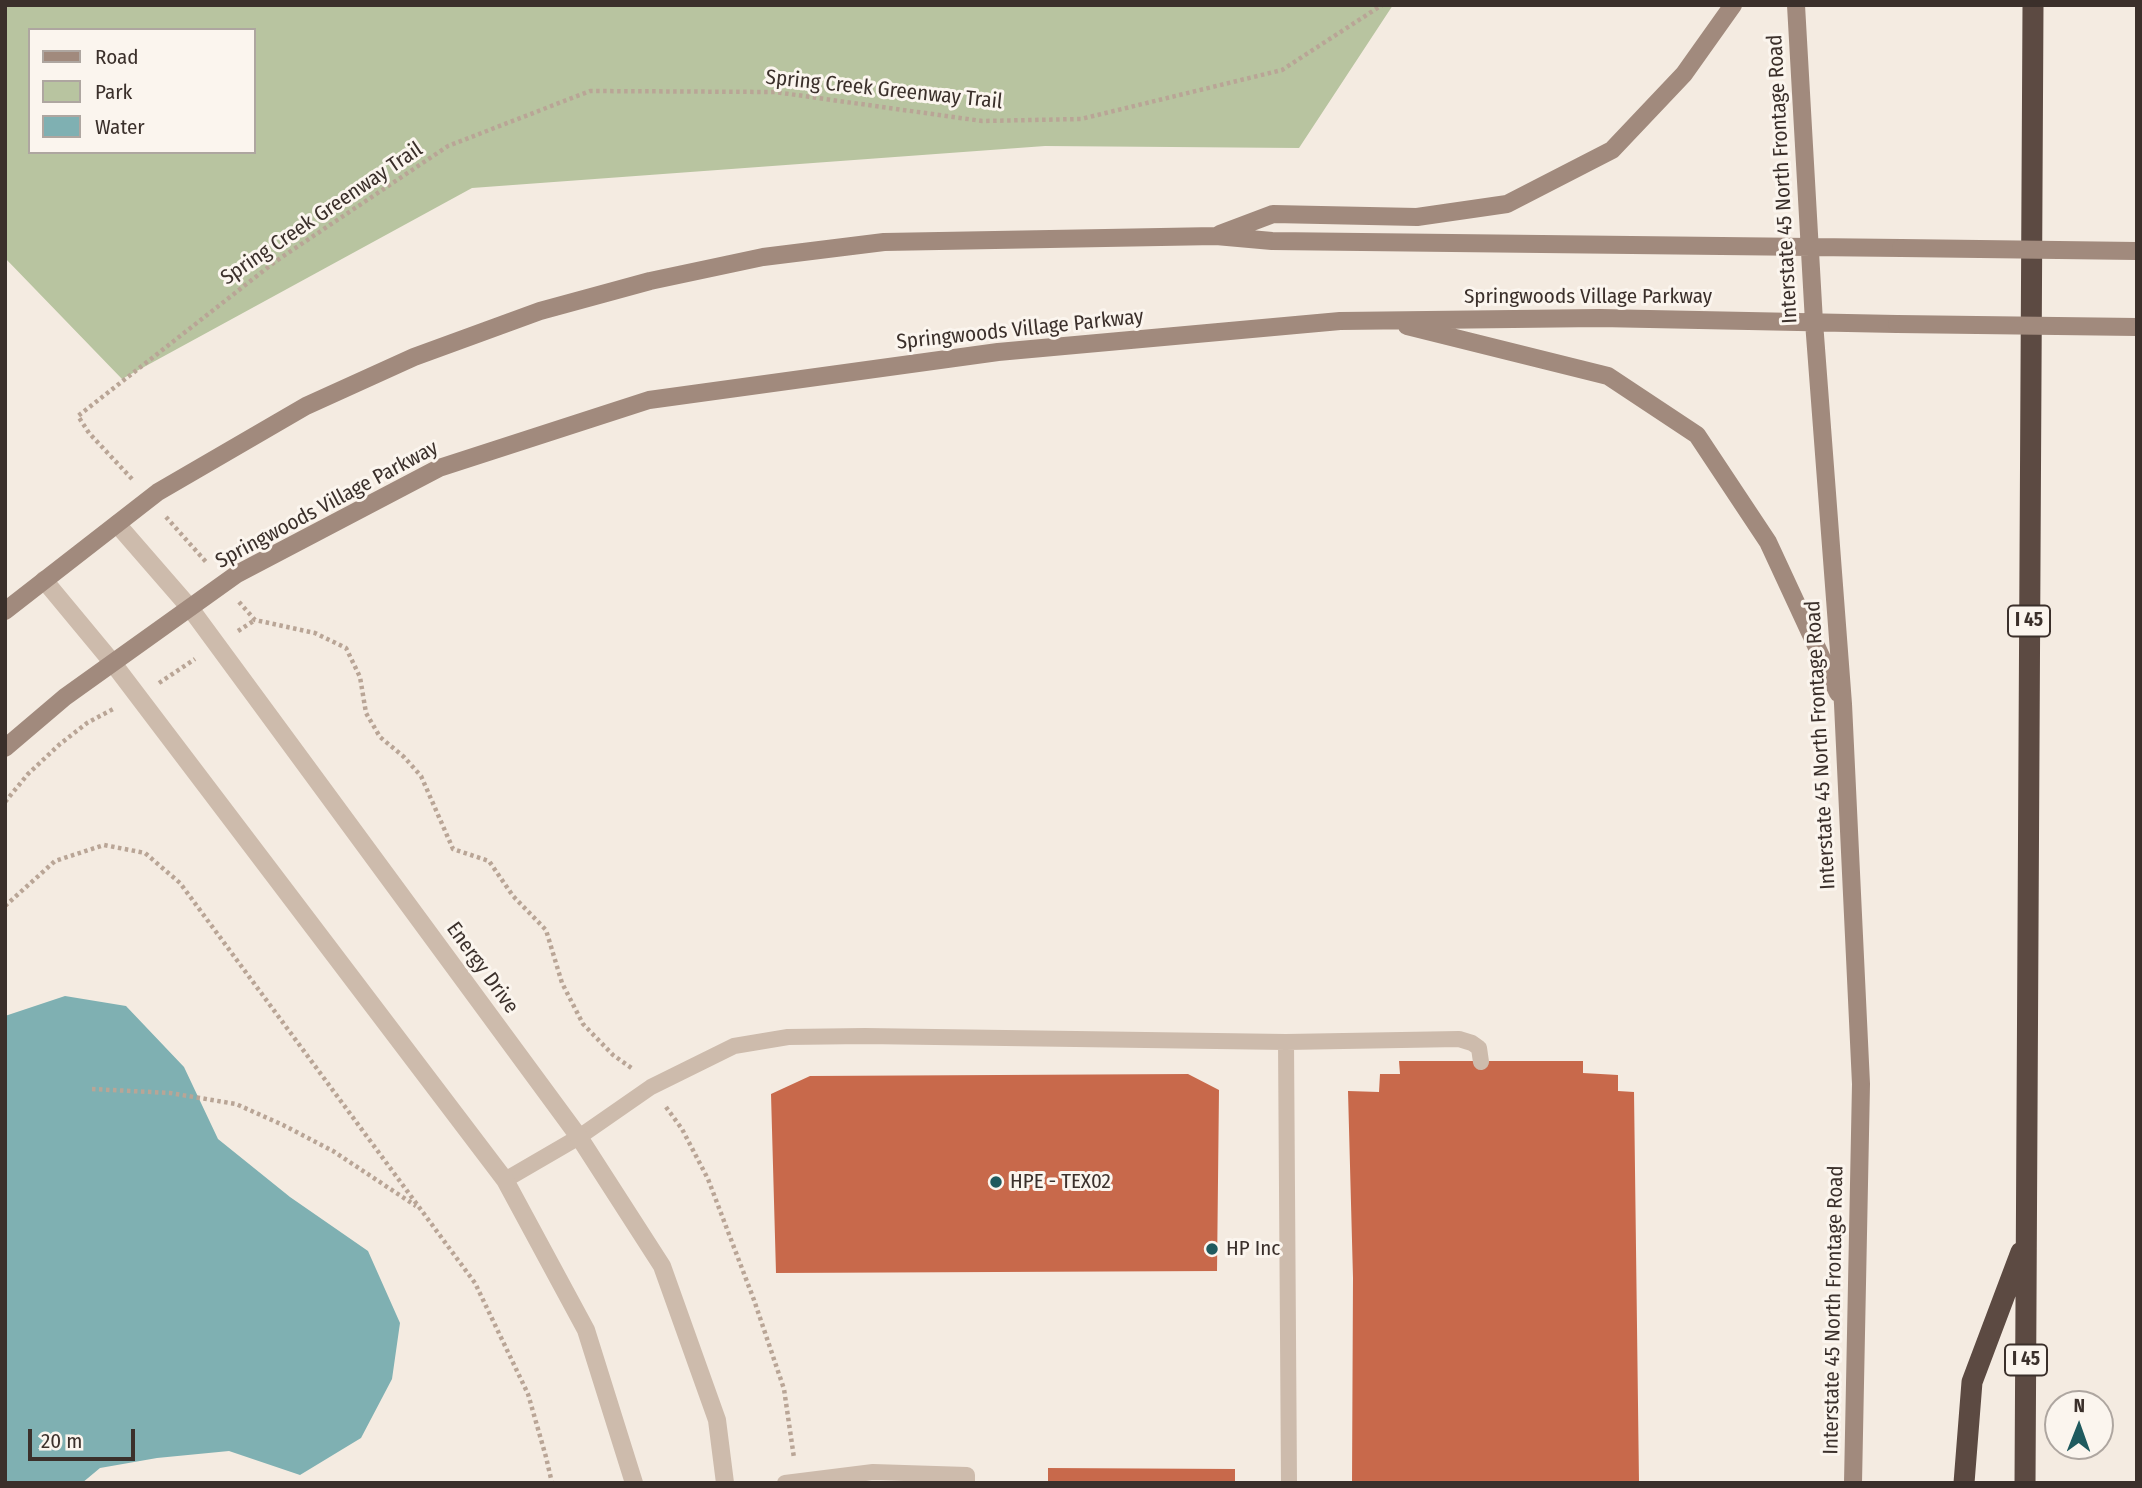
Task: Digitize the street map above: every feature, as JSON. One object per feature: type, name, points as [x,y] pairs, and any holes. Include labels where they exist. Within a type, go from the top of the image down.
[{"type":"highway","name":"I 45","points":[[2025,1483],[2033,5]]},
{"type":"highway","points":[[1964,1483],[1972,1382],[2026,1237]]},
{"type":"main road","points":[[1216,236],[1273,214],[1417,217],[1507,204],[1612,150],[1685,74],[1733,5]]},
{"type":"main road","name":"Interstate 45 North Frontage Road","points":[[1796,5],[1814,322],[1843,704],[1861,1084],[1853,1483]]},
{"type":"main road","points":[[5,611],[150,498],[306,406],[414,357],[540,311],[650,281],[763,257],[884,242],[1216,236],[1272,241],[2137,251]]},
{"type":"main road","name":"Springwoods Village Parkway","points":[[5,748],[65,697],[237,574],[439,468],[649,400],[998,352],[1340,321],[1600,318],[2137,327]]},
{"type":"main road","points":[[1384,320],[1608,376],[1697,435],[1768,541],[1843,704]]},
{"type":"street","name":"Energy Drive","points":[[117,524],[190,608],[579,1138],[662,1266],[717,1420],[725,1483]]},
{"type":"street","points":[[44,580],[112,662],[505,1180],[586,1330],[634,1483]]},
{"type":"lane","points":[[505,1180],[579,1138],[651,1087],[734,1046],[788,1037],[1286,1042],[1459,1040],[1479,1048],[1482,1062]]},
{"type":"lane","points":[[1286,1042],[1289,1483]]},
{"type":"lane","points":[[792,1482],[873,1472],[967,1475],[967,1483]]},
{"type":"path","name":"Spring Creek Greenway Trail","points":[[150,498],[89,433],[78,416],[276,261],[448,146],[590,91],[775,92],[982,121],[1081,119],[1282,70],[1382,5]]},
{"type":"path","points":[[150,498],[255,620],[315,633],[346,648],[360,677],[366,713],[380,737],[421,776],[453,849],[489,862],[513,895],[546,930],[562,982],[583,1024],[613,1055],[642,1075],[682,1129],[708,1179],[754,1300],[784,1390],[792,1452],[792,1482]]},
{"type":"path","points":[[7,901],[55,861],[104,845],[145,853],[180,883],[474,1283],[528,1394],[552,1483]]},
{"type":"path","points":[[92,1089],[170,1093],[236,1104],[333,1152],[419,1208]]},
{"type":"green space","points":[[5,5],[1393,5],[1299,148],[1045,146],[472,188],[122,379],[5,258]]},
{"type":"water","points":[[65,996],[126,1006],[184,1067],[218,1139],[290,1197],[368,1251],[400,1323],[392,1379],[361,1438],[300,1475],[229,1451],[157,1458],[100,1468],[82,1483],[5,1483],[5,1016]]},
{"type":"building","points":[[1399,1061],[1583,1061],[1583,1073],[1618,1075],[1618,1091],[1634,1092],[1639,1483],[1352,1483],[1353,1278],[1348,1091],[1379,1092],[1380,1074],[1400,1074]]},
{"type":"building","name":"HPE - TEX02","points":[[1188,1074],[1219,1090],[1217,1271],[776,1273],[771,1094],[810,1076]]},
{"type":"building","points":[[1048,1468],[1235,1469],[1235,1483],[1048,1483]]},
{"type":"place","name":"HPE - TEX02","points":[[996,1182]]},
{"type":"place","name":"HP Inc","points":[[1212,1249]]}]
